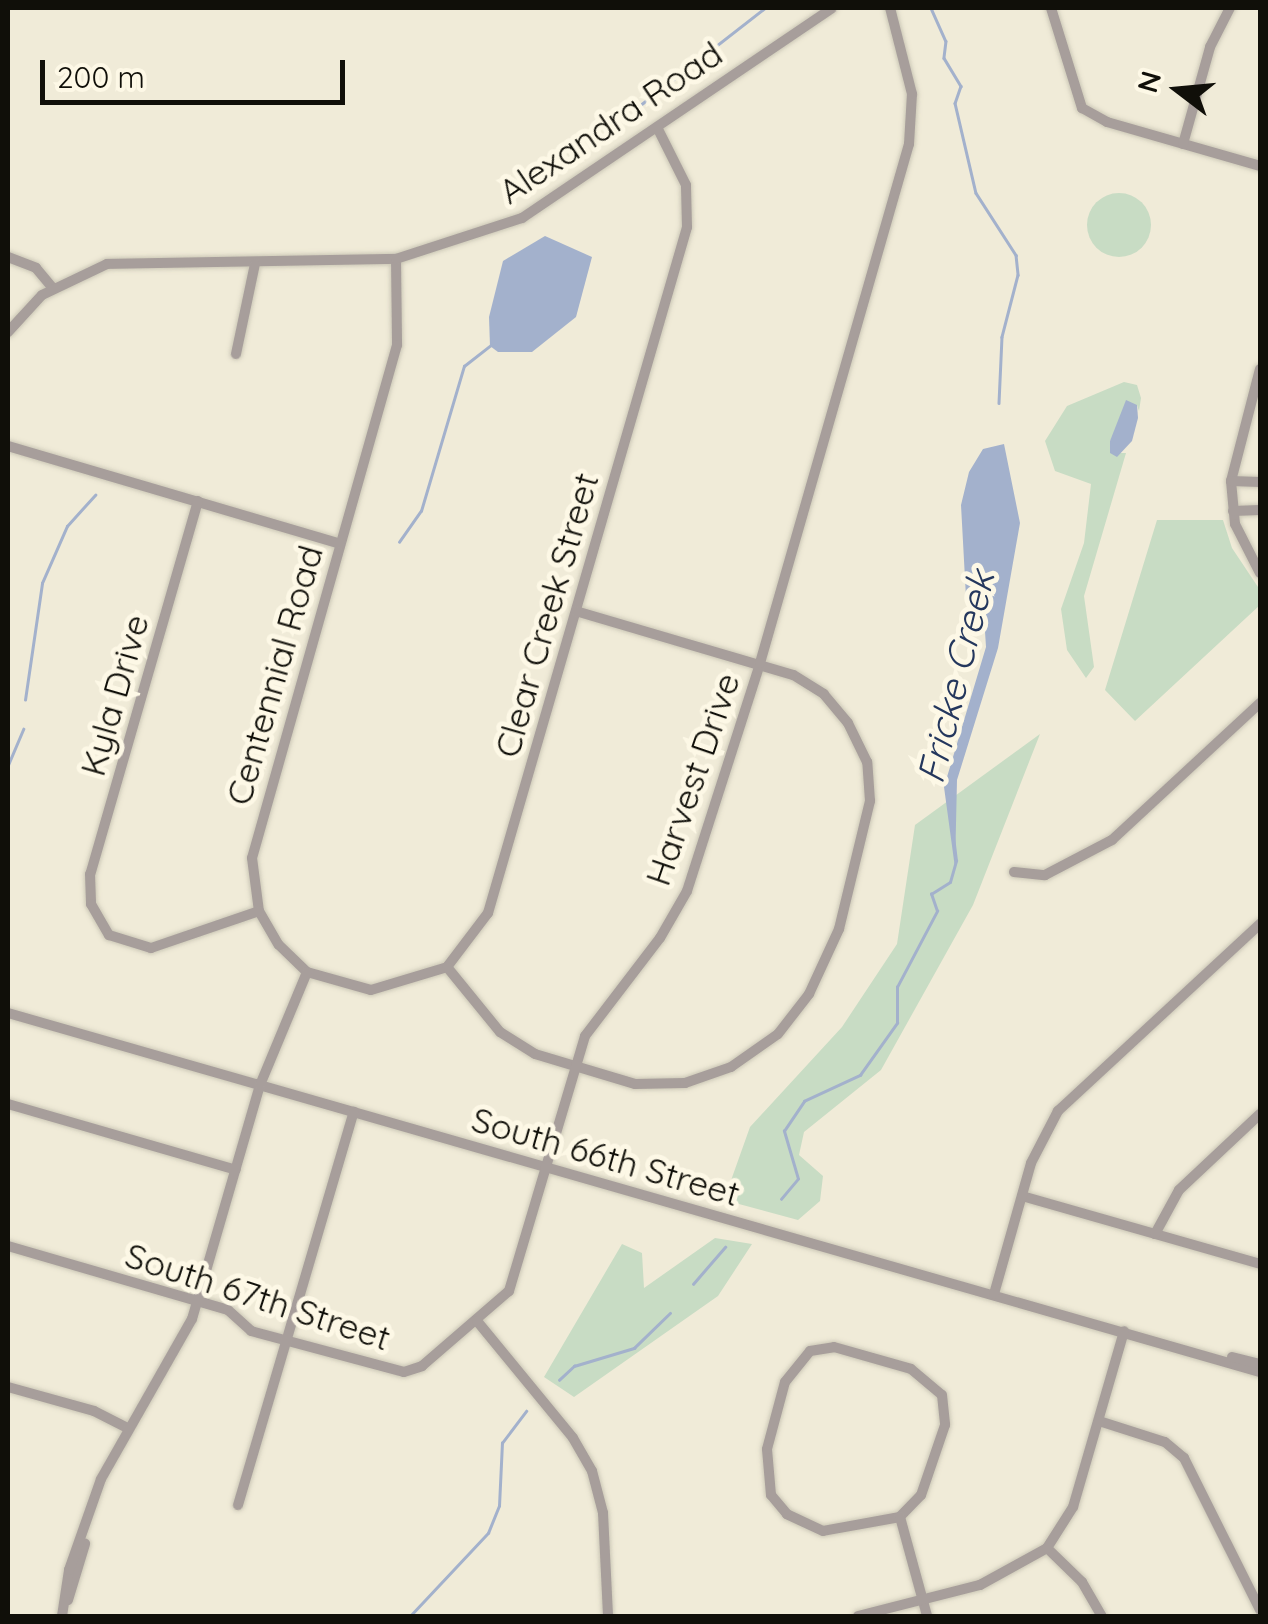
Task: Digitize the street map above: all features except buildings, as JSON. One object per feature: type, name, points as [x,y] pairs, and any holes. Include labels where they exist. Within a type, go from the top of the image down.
[{"type":"street","name":"Alexandra Road","points":[[53,288],[124,262],[254,264],[396,259],[522,218],[832,8]]},
{"type":"street","name":"Harvest Drive","points":[[477,1320],[509,1291],[585,1036],[660,938],[687,892],[760,663],[909,144],[912,94],[902,36],[890,8]]},
{"type":"street","points":[[1051,8],[1082,108],[1107,122],[1260,166]]},
{"type":"street","points":[[1183,144],[1210,47],[1230,8]]},
{"type":"street","name":"Clear Creek Street","points":[[447,966],[488,913],[686,227],[686,184],[658,129]]},
{"type":"street","points":[[8,257],[36,268],[53,288],[8,332]]},
{"type":"street","name":"Centennial Road","points":[[308,972],[279,945],[259,911],[252,872],[256,833],[397,345],[396,259]]},
{"type":"street","points":[[236,354],[254,264]]},
{"type":"street","points":[[1260,369],[1231,481],[1233,511],[1260,573]]},
{"type":"street","points":[[8,446],[340,544]]},
{"type":"street","points":[[1231,481],[1260,482]]},
{"type":"street","name":"Kyla Drive","points":[[198,501],[90,874],[92,904],[109,935],[151,948],[259,911]]},
{"type":"street","points":[[1233,511],[1260,510]]},
{"type":"street","points":[[88,1524],[80,1573],[62,1616],[69,1570],[127,1428],[176,1357],[198,1302],[260,1086],[308,972],[372,990],[447,966],[500,1032],[573,1068],[635,1084],[685,1083],[731,1066],[778,1034],[809,994],[839,929],[870,800],[866,762],[848,723],[824,694],[760,663],[576,611]]},
{"type":"street","points":[[1014,872],[1044,875],[1112,840],[1260,702]]},
{"type":"street","points":[[994,1294],[1022,1196],[1058,1111],[1260,924]]},
{"type":"street","name":"South 66th Street","points":[[8,1013],[1260,1372]]},
{"type":"street","points":[[8,1104],[236,1170]]},
{"type":"street","points":[[238,1506],[354,1112]]},
{"type":"street","points":[[1156,1234],[1178,1190],[1260,1114]]},
{"type":"street","points":[[1022,1196],[1260,1264]]},
{"type":"street","name":"South 67th Street","points":[[8,1246],[198,1302],[286,1341],[404,1372],[422,1366],[477,1320]]},
{"type":"street","points":[[477,1320],[573,1438],[592,1472],[603,1513],[608,1616]]},
{"type":"street","points":[[858,1616],[1007,1575],[1047,1548],[1072,1507],[1124,1331]]},
{"type":"street","points":[[834,1348],[912,1369],[942,1395],[945,1425],[920,1495],[900,1517],[823,1531],[779,1507],[768,1481],[767,1449],[785,1382],[801,1357],[834,1348]]},
{"type":"street","name":"South 66th Street","points":[[1190,1349],[1260,1364]]},
{"type":"street","points":[[8,1387],[101,1414],[127,1428]]},
{"type":"street","points":[[1099,1421],[1164,1442],[1184,1458],[1260,1610]]},
{"type":"street","points":[[900,1517],[926,1616]]},
{"type":"street","points":[[1047,1548],[1082,1582],[1102,1616]]},
{"type":"green space","points":[[1119,193],[1142,202],[1151,225],[1142,248],[1119,257],[1096,248],[1087,225],[1096,202]]},
{"type":"green space","points":[[1124,382],[1137,385],[1141,398],[1139,411],[1137,405],[1110,441],[1110,453],[1126,453],[1084,596],[1094,667],[1086,678],[1067,650],[1061,609],[1084,543],[1091,484],[1055,471],[1045,441],[1067,406]]},
{"type":"green space","points":[[1157,520],[1223,520],[1232,548],[1260,590],[1260,605],[1135,721],[1105,690]]},
{"type":"green space","points":[[1040,734],[973,905],[881,1070],[804,1132],[799,1155],[823,1176],[820,1201],[798,1220],[724,1200],[750,1127],[842,1027],[897,944],[915,825]]},
{"type":"green space","points":[[715,1238],[752,1244],[718,1296],[574,1397],[544,1377],[622,1244],[642,1253],[644,1288]]},
{"type":"water","points":[[545,236],[592,257],[576,317],[532,352],[498,352],[490,346],[489,317],[503,261]]},
{"type":"water","points":[[1126,400],[1137,405],[1138,418],[1132,441],[1117,457],[1110,453],[1110,441]]},
{"type":"water","points":[[1004,444],[1020,523],[998,648],[957,780],[955,868],[944,787],[986,647],[984,616],[966,597],[961,505],[969,472],[983,449]]},
{"type":"waterway","points":[[639,106],[765,8]]},
{"type":"waterway","name":"Fricke Creek","points":[[931,8],[946,41],[944,58],[961,86],[955,103],[976,193],[1016,255],[1018,275],[1002,337],[999,403]]},
{"type":"waterway","points":[[399,542],[421,511],[464,366],[490,346]]},
{"type":"waterway","points":[[25,700],[42,583],[67,526],[95,495]]},
{"type":"waterway","points":[[8,765],[23,729]]},
{"type":"waterway","points":[[8,802],[8,840]]},
{"type":"waterway","name":"Fricke Creek","points":[[781,1199],[798,1179],[784,1131],[804,1101],[860,1075],[897,1023],[897,987],[937,911],[931,894],[950,882],[956,861],[952,828]]},
{"type":"waterway","name":"Fricke Creek","points":[[693,1284],[725,1247]]},
{"type":"waterway","name":"Fricke Creek","points":[[559,1380],[574,1366],[634,1348],[670,1313]]},
{"type":"waterway","name":"Fricke Creek","points":[[410,1616],[488,1533],[499,1506],[502,1443],[526,1411]]}]
